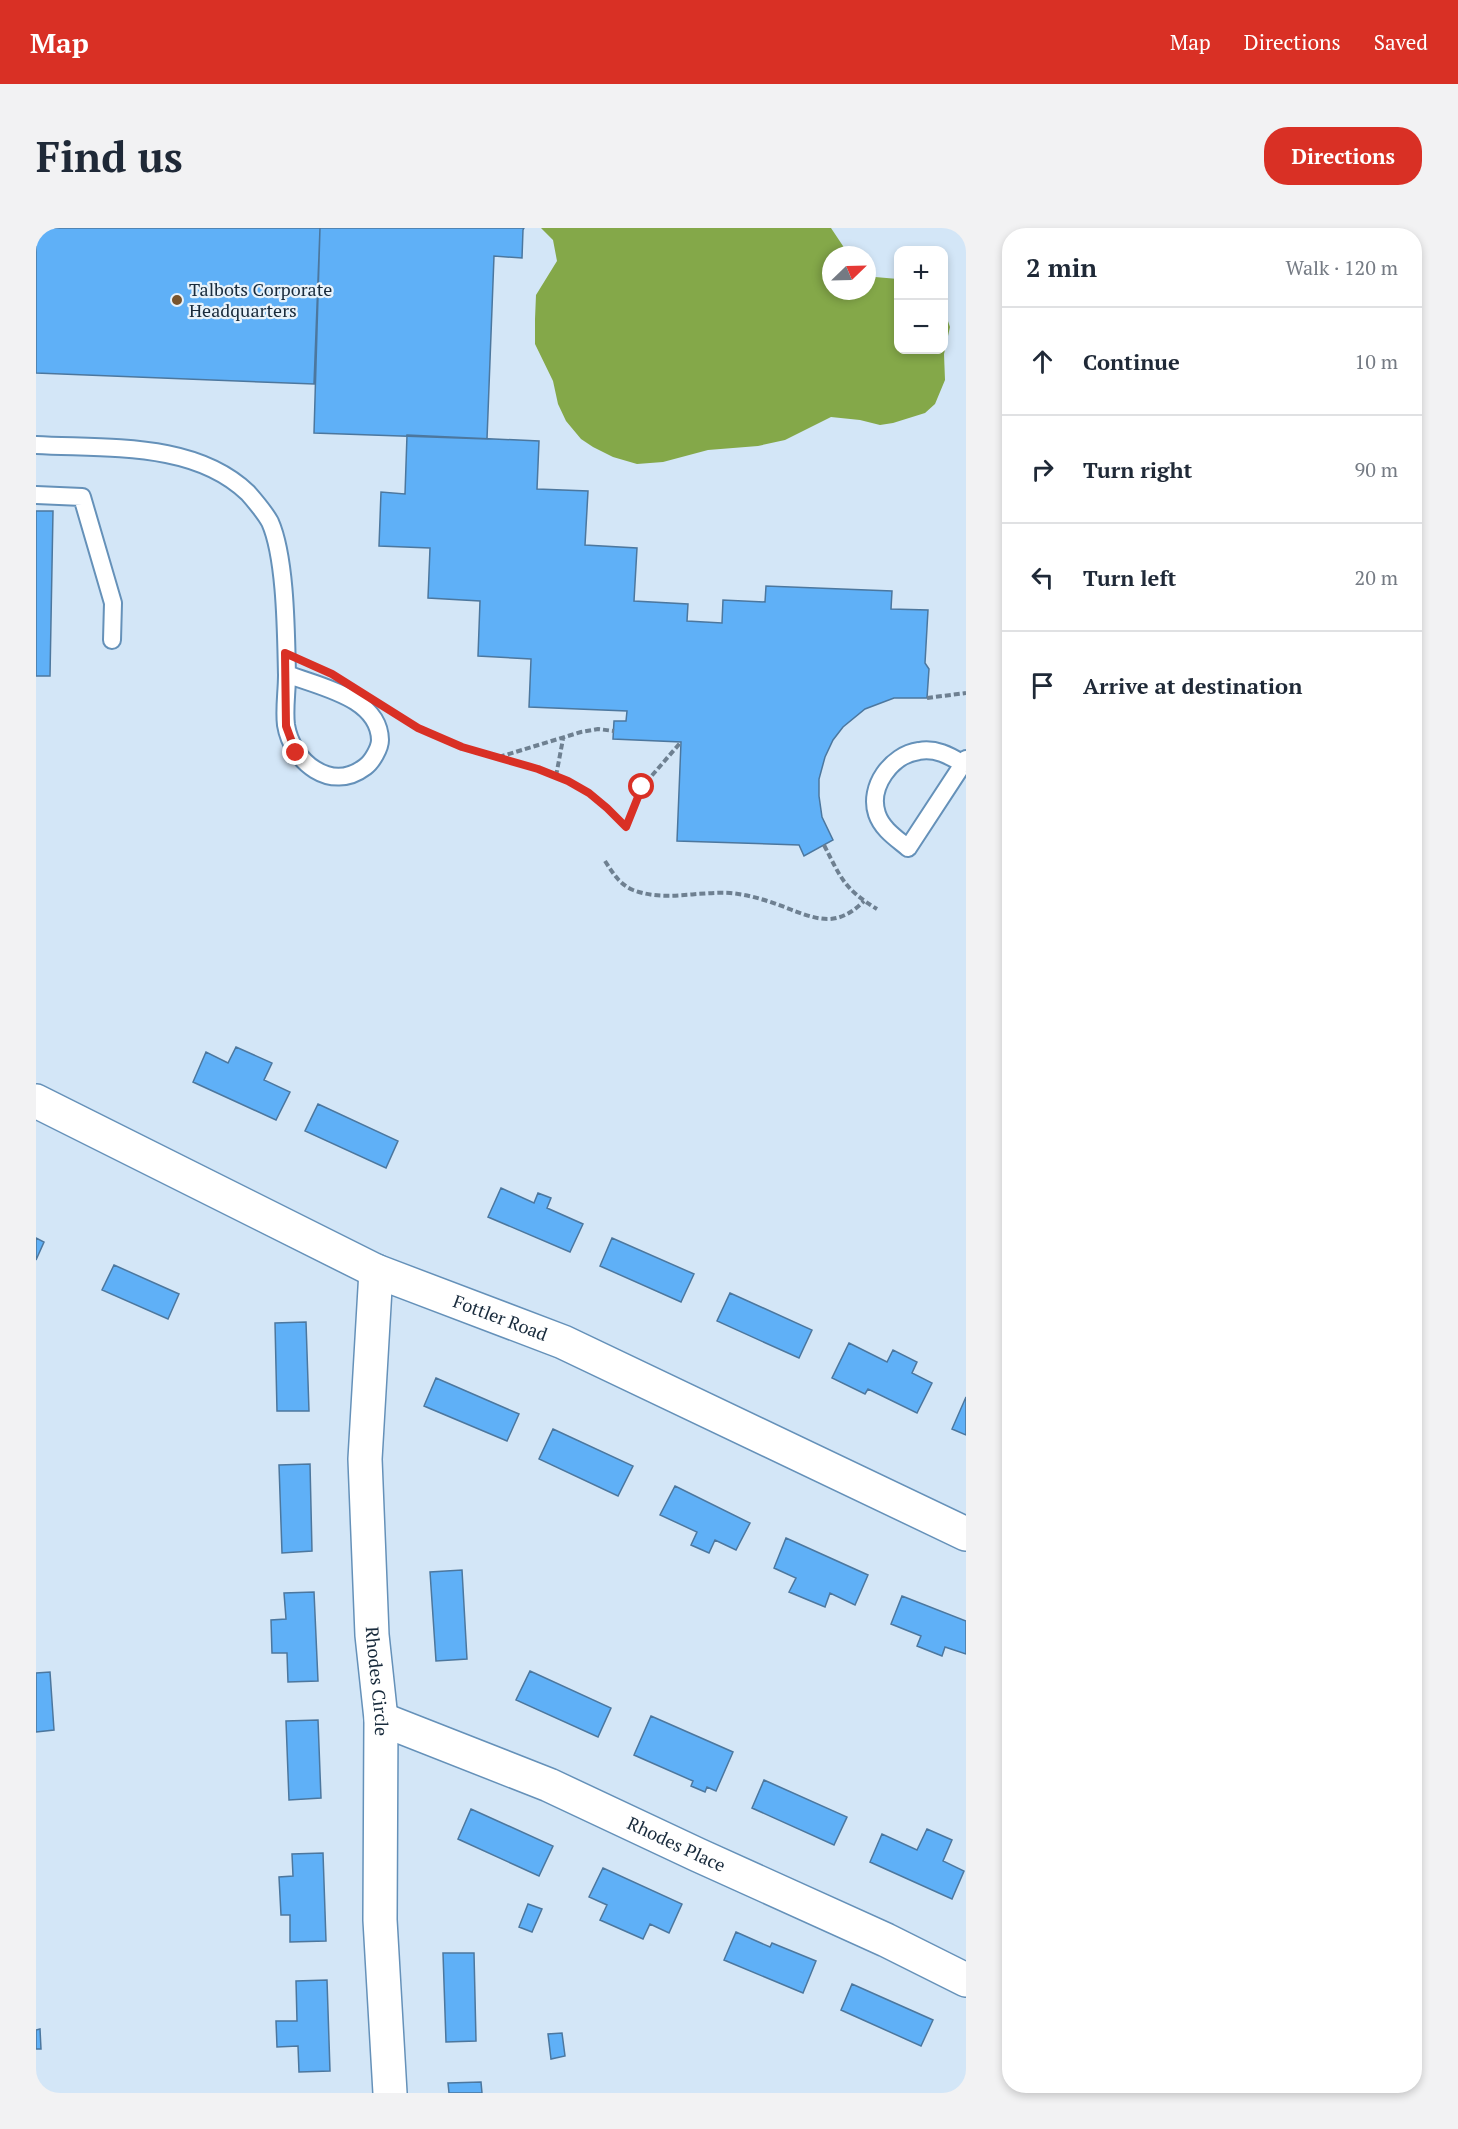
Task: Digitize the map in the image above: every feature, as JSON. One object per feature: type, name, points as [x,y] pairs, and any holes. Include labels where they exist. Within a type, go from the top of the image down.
[{"type":"street","name":"Fottler Road","points":[[36,1101],[376,1271],[563,1342],[966,1534]]},
{"type":"street","name":"Rhodes Circle","points":[[376,1271],[364,1459],[372,1635],[381,1719],[380,1920],[390,2093]]},
{"type":"street","name":"Rhodes Place","points":[[381,1719],[549,1785],[886,1940],[966,1980]]},
{"type":"lane","points":[[36,445],[149,451],[186,457],[224,473],[249,494],[269,522],[278,552],[287,675],[286,726],[296,753],[319,773],[335,778],[353,775],[367,766],[380,745],[380,728],[369,711],[346,696],[287,675]]},
{"type":"lane","points":[[36,495],[82,497],[113,603],[112,640]]},
{"type":"lane","points":[[918,751],[937,751],[964,761],[908,848],[886,830],[877,815],[874,800],[878,783],[887,769],[901,758],[918,751]]},
{"type":"path","points":[[927,698],[966,693]]},
{"type":"path","points":[[389,711],[418,728],[462,747],[556,776],[589,793],[626,827],[642,787],[681,742]]},
{"type":"path","points":[[498,757],[581,732],[598,729],[614,731]]},
{"type":"path","points":[[556,776],[563,739]]},
{"type":"path","points":[[824,845],[843,882],[864,901],[877,909]]},
{"type":"path","points":[[605,861],[618,880],[632,889],[650,894],[674,896],[729,893],[759,898],[811,916],[828,919],[842,917],[864,901]]},
{"type":"shaded area","points":[[541,228],[831,228],[843,246],[822,246],[822,300],[876,300],[876,277],[894,279],[894,354],[944,354],[945,380],[935,404],[925,413],[893,423],[880,425],[831,417],[785,440],[758,446],[708,450],[663,462],[637,464],[613,457],[581,439],[566,421],[558,404],[553,381],[535,344],[536,295],[557,261],[553,240]]},
{"type":"building","name":"Talbots Corporate Headquarters","points":[[36,228],[320,228],[314,384],[36,373]]},
{"type":"building","points":[[320,228],[524,228],[522,258],[494,256],[487,439],[314,433]]},
{"type":"building","points":[[407,435],[539,441],[537,489],[588,491],[585,545],[637,548],[634,601],[688,604],[687,621],[722,623],[723,600],[765,602],[766,586],[892,591],[891,609],[928,610],[925,663],[929,669],[927,698],[894,698],[865,709],[843,727],[833,740],[825,757],[819,779],[819,796],[822,817],[833,840],[804,856],[799,845],[677,841],[681,742],[613,739],[614,721],[626,721],[627,711],[529,707],[531,659],[478,656],[480,601],[428,598],[430,548],[379,546],[381,492],[405,494]]},
{"type":"building","points":[[36,511],[53,511],[50,676],[36,676]]},
{"type":"building","points":[[236,1047],[272,1063],[264,1080],[290,1092],[276,1120],[193,1082],[206,1052],[228,1063]]},
{"type":"building","points":[[318,1104],[398,1141],[386,1168],[305,1131]]},
{"type":"building","points":[[501,1188],[534,1203],[538,1193],[551,1198],[547,1208],[583,1224],[570,1252],[488,1217]]},
{"type":"building","points":[[36,1238],[44,1242],[36,1260]]},
{"type":"building","points":[[612,1238],[694,1274],[681,1302],[600,1266]]},
{"type":"building","points":[[114,1265],[179,1294],[168,1319],[102,1290]]},
{"type":"building","points":[[730,1293],[812,1330],[799,1358],[717,1321]]},
{"type":"building","points":[[306,1322],[309,1411],[277,1411],[275,1323]]},
{"type":"building","points":[[849,1343],[887,1362],[893,1350],[917,1362],[912,1373],[932,1383],[917,1413],[868,1389],[865,1394],[832,1378]]},
{"type":"building","points":[[436,1378],[519,1414],[507,1441],[424,1406]]},
{"type":"building","points":[[966,1397],[966,1435],[952,1429]]},
{"type":"building","points":[[553,1429],[633,1466],[618,1496],[539,1459]]},
{"type":"building","points":[[310,1464],[312,1551],[282,1553],[279,1465]]},
{"type":"building","points":[[675,1486],[750,1523],[736,1550],[715,1540],[709,1553],[691,1545],[697,1532],[660,1515]]},
{"type":"building","points":[[786,1538],[868,1575],[855,1605],[830,1593],[825,1607],[789,1592],[796,1578],[774,1568]]},
{"type":"building","points":[[462,1570],[467,1659],[436,1661],[430,1572]]},
{"type":"building","points":[[314,1592],[318,1681],[288,1682],[287,1653],[272,1653],[271,1620],[286,1619],[284,1593]]},
{"type":"building","points":[[902,1596],[966,1621],[966,1654],[945,1647],[942,1656],[917,1646],[921,1636],[891,1624]]},
{"type":"building","points":[[530,1671],[611,1708],[598,1737],[516,1700]]},
{"type":"building","points":[[50,1672],[54,1730],[36,1732],[36,1673]]},
{"type":"building","points":[[651,1716],[733,1752],[716,1791],[707,1787],[705,1792],[691,1786],[693,1781],[634,1755]]},
{"type":"building","points":[[318,1720],[321,1798],[289,1800],[286,1721]]},
{"type":"building","points":[[764,1780],[847,1817],[834,1845],[752,1808]]},
{"type":"building","points":[[471,1809],[553,1846],[539,1876],[458,1839]]},
{"type":"building","points":[[927,1829],[952,1840],[943,1861],[964,1871],[952,1899],[870,1862],[882,1834],[917,1850]]},
{"type":"building","points":[[323,1853],[326,1941],[290,1942],[290,1915],[281,1915],[279,1877],[293,1876],[292,1854]]},
{"type":"building","points":[[603,1868],[682,1904],[669,1933],[650,1924],[643,1939],[600,1920],[607,1905],[589,1897]]},
{"type":"building","points":[[528,1904],[542,1909],[532,1932],[519,1927]]},
{"type":"building","points":[[736,1932],[770,1947],[772,1943],[816,1961],[803,1993],[724,1960]]},
{"type":"building","points":[[443,1953],[474,1953],[476,2041],[446,2042]]},
{"type":"building","points":[[327,1980],[330,2071],[299,2072],[298,2046],[277,2047],[276,2021],[297,2021],[296,1981]]},
{"type":"building","points":[[852,1984],[933,2020],[921,2046],[841,2010]]},
{"type":"building","points":[[40,2029],[41,2049],[36,2049],[36,2030]]},
{"type":"building","points":[[562,2033],[565,2056],[551,2059],[548,2034]]},
{"type":"building","points":[[481,2082],[482,2093],[449,2093],[448,2083]]},
{"type":"place","name":"Talbots Corporate Headquarters","points":[[177,300]]},
{"type":"route","points":[[296,753],[286,726],[285,653],[332,674],[418,728],[462,747],[538,769],[568,781],[589,793],[626,827],[642,787]]}]
